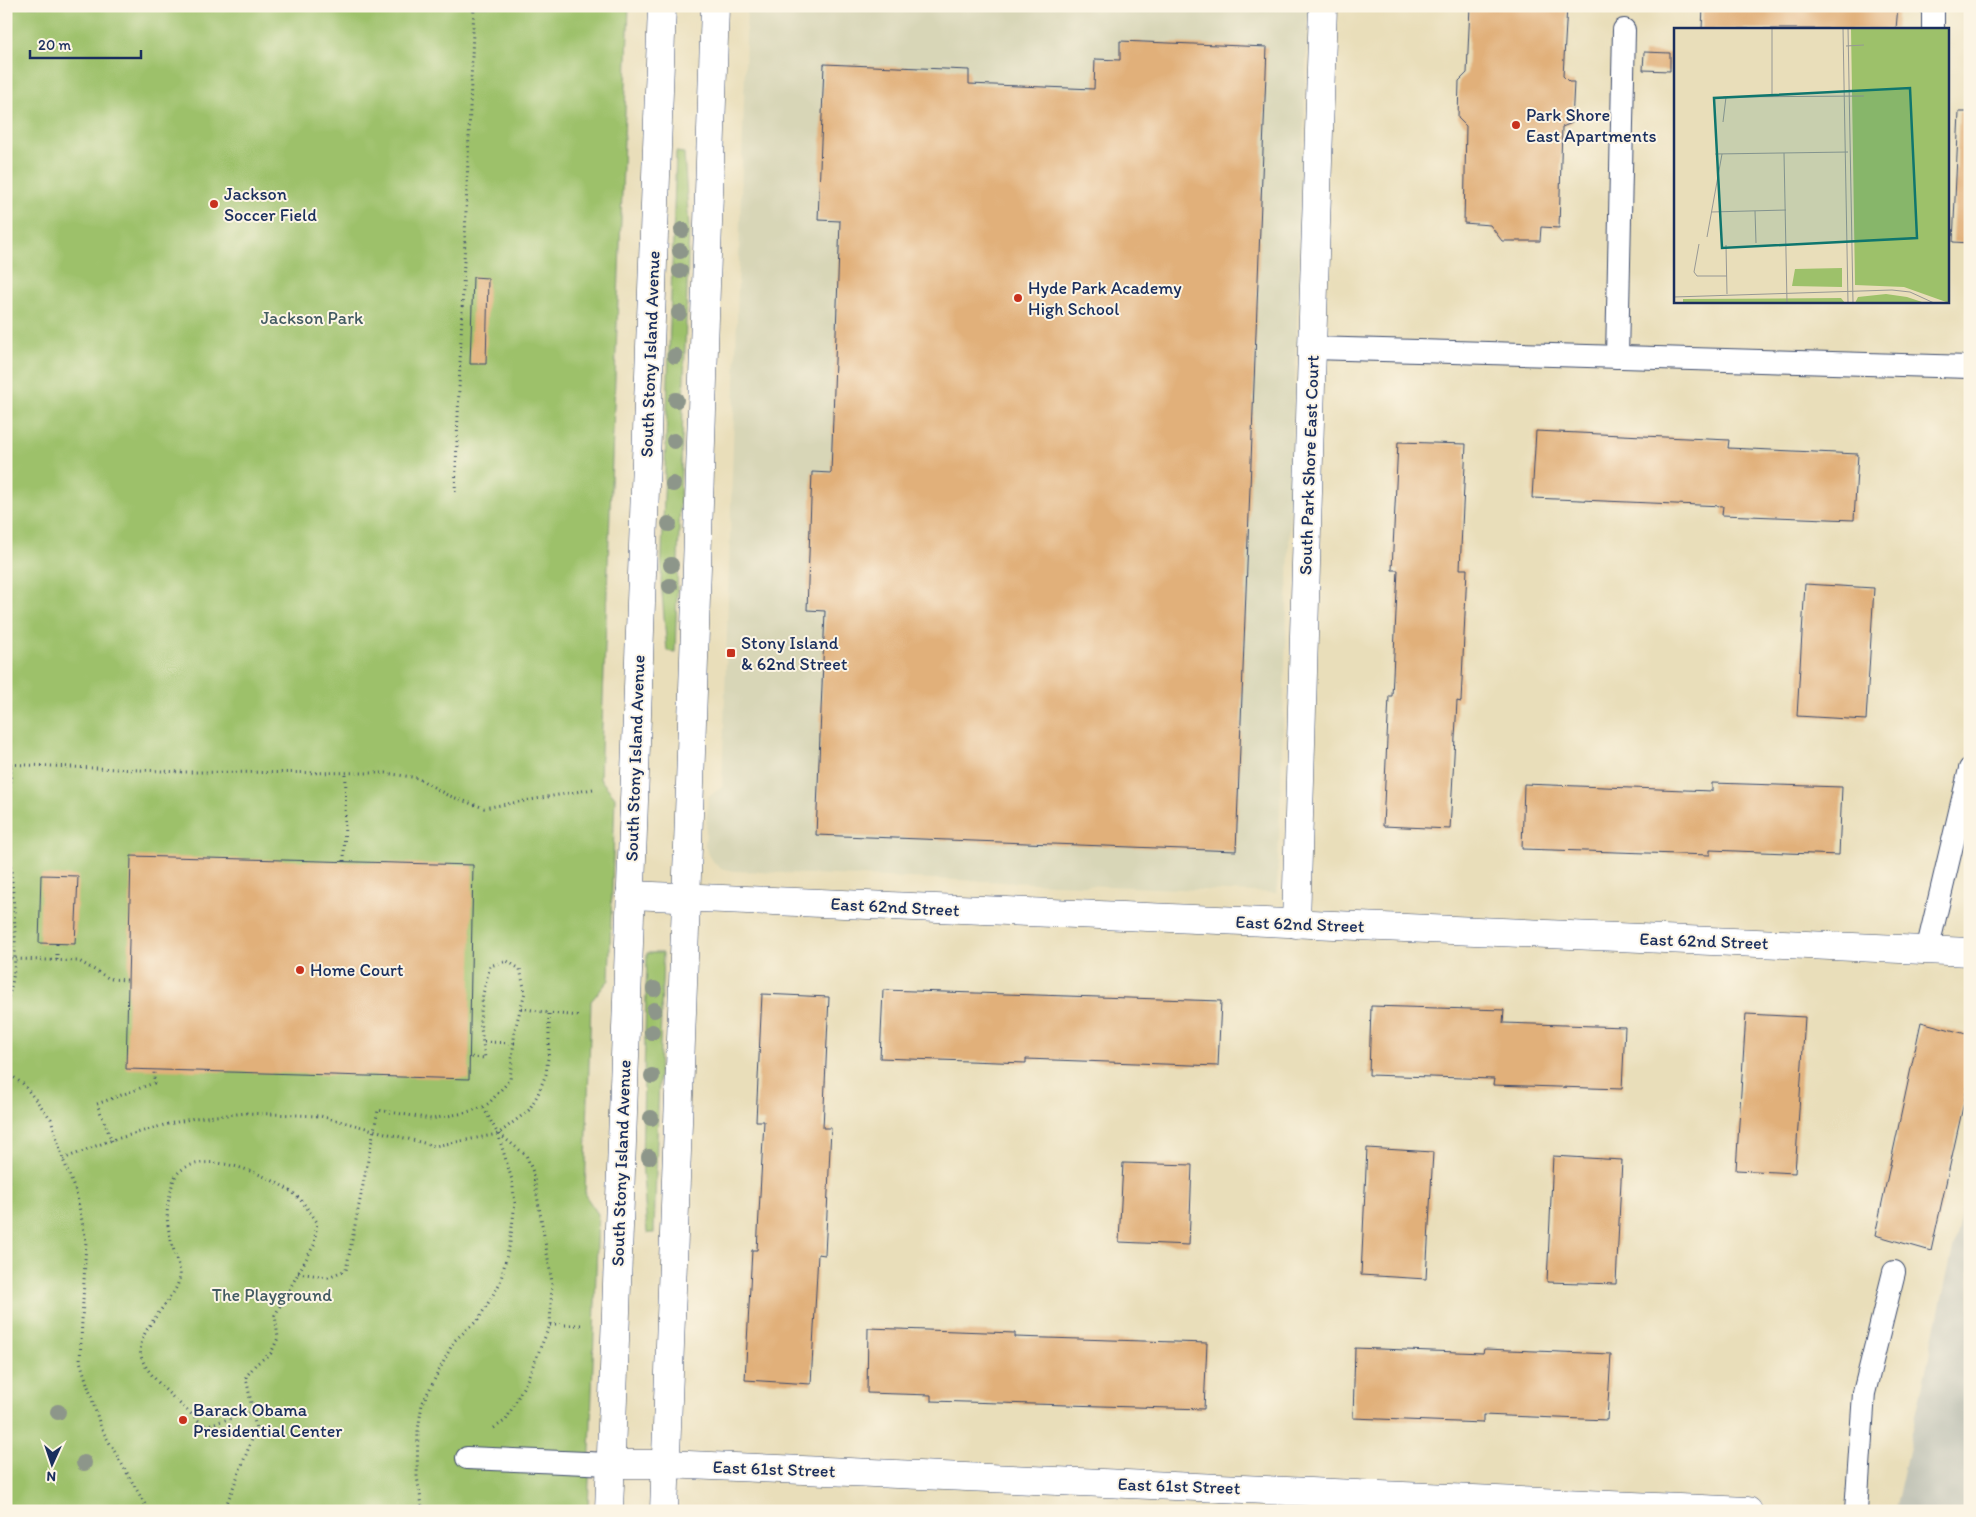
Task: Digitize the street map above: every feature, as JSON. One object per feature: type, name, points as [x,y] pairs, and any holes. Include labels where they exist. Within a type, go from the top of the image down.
[{"type":"street","name":"South Stony Island Avenue","points":[[609,1511],[662,6]]},
{"type":"street","points":[[664,1511],[715,6]]},
{"type":"street","name":"South Park Shore East Court","points":[[1296,924],[1312,348],[1324,6]]},
{"type":"street","name":"East 62nd Street","points":[[630,895],[1970,952]]},
{"type":"street","name":"East 61st Street","points":[[610,1464],[665,1464],[1384,1503],[1748,1511]]},
{"type":"lane","points":[[1933,6],[1933,28]]},
{"type":"lane","points":[[1617,357],[1624,30]]},
{"type":"lane","points":[[1312,348],[1970,367]]},
{"type":"lane","points":[[1927,950],[1970,769]]},
{"type":"lane","points":[[1856,1511],[1864,1393],[1894,1272]]},
{"type":"lane","points":[[467,1458],[610,1464]]},
{"type":"path","points":[[455,492],[474,6]]},
{"type":"path","points":[[6,1000],[11,993],[15,959],[8,764],[183,772],[386,773],[418,778],[447,795],[484,808],[593,789]]},
{"type":"path","points":[[344,861],[346,774]]},
{"type":"path","points":[[6,845],[10,838]]},
{"type":"path","points":[[57,944],[57,960]]},
{"type":"path","points":[[6,957],[15,959],[79,961],[110,979],[128,980]]},
{"type":"path","points":[[298,1273],[328,1277],[346,1270],[378,1110],[431,1119],[464,1113],[489,1103],[510,1080],[516,1029],[525,992],[520,969],[507,961],[490,966],[483,994],[480,1022],[485,1058],[469,1057]]},
{"type":"path","points":[[521,1008],[580,1016]]},
{"type":"path","points":[[63,1159],[112,1141],[172,1123],[195,1118],[247,1113],[320,1116],[435,1146],[498,1134],[529,1110],[538,1094],[546,1074],[550,1050],[549,1013]]},
{"type":"path","points":[[484,1042],[515,1043]]},
{"type":"path","points":[[112,1141],[97,1104],[154,1083],[154,1070]]},
{"type":"path","points":[[6,1072],[23,1084],[52,1119],[63,1159],[77,1196],[86,1241],[80,1361],[101,1428],[149,1511]]},
{"type":"path","points":[[423,1511],[417,1477],[418,1430],[422,1404],[454,1341],[478,1320],[500,1283],[510,1242],[515,1203],[512,1180],[498,1134],[483,1107]]},
{"type":"path","points":[[490,1430],[506,1420],[527,1380],[550,1325],[552,1282],[533,1172],[526,1155],[498,1134]]},
{"type":"path","points":[[224,1511],[256,1429],[253,1412],[246,1377],[256,1364],[271,1353],[278,1338],[275,1315],[314,1245],[317,1222],[302,1201],[268,1177],[213,1162],[194,1164],[180,1171],[174,1179],[166,1218],[180,1275],[171,1296],[149,1326],[141,1342],[141,1355],[148,1370],[204,1426],[253,1412]]},
{"type":"path","points":[[550,1325],[584,1325]]},
{"type":"shaded area","name":"Hyde Park Academy High School","points":[[747,6],[1308,6],[1277,893],[734,871],[720,868],[710,858],[705,846],[708,797],[722,787]]},
{"type":"shaded area","points":[[1970,1172],[1970,1511],[1895,1511],[1899,1492]]},
{"type":"green space","name":"Jackson Park","points":[[6,6],[629,6],[600,779],[615,797],[609,980],[591,1001],[585,1195],[598,1214],[588,1511],[6,1511]]},
{"type":"green space","points":[[676,152],[684,153],[689,228],[675,652],[667,651],[661,582]]},
{"type":"green space","points":[[647,953],[663,953],[654,1233],[647,1233],[642,1161]]},
{"type":"building","name":"Park Shore East Apartments","points":[[1470,6],[1567,6],[1563,76],[1569,82],[1574,82],[1572,123],[1562,127],[1559,228],[1541,227],[1540,241],[1502,241],[1490,225],[1464,223],[1466,126],[1458,118],[1459,81],[1467,73]]},
{"type":"building","points":[[1703,6],[1898,6],[1896,28],[1702,28]]},
{"type":"building","name":"Hyde Park Academy High School","points":[[1120,41],[1267,47],[1236,851],[816,835],[825,611],[807,610],[812,472],[831,473],[840,221],[818,220],[824,64],[969,70],[969,84],[1094,89],[1095,59],[1120,60]]},
{"type":"building","points":[[1644,52],[1670,53],[1670,71],[1643,70]]},
{"type":"building","points":[[1959,112],[1970,112],[1970,243],[1953,242]]},
{"type":"building","points":[[473,277],[488,278],[486,364],[470,364]]},
{"type":"building","points":[[1536,431],[1729,440],[1728,448],[1858,454],[1854,520],[1722,515],[1723,506],[1532,498]]},
{"type":"building","points":[[1398,442],[1466,444],[1460,569],[1467,569],[1461,702],[1457,701],[1450,829],[1383,826],[1389,696],[1392,696],[1398,570],[1392,570]]},
{"type":"building","points":[[1805,584],[1874,588],[1866,720],[1797,716]]},
{"type":"building","points":[[1712,783],[1842,787],[1839,855],[1710,850],[1710,855],[1522,849],[1524,784],[1712,791]]},
{"type":"building","name":"Home Court","points":[[131,856],[473,865],[469,1079],[126,1069]]},
{"type":"building","points":[[41,875],[78,876],[75,944],[39,943]]},
{"type":"building","points":[[883,990],[1221,1001],[1218,1066],[1026,1059],[1026,1063],[880,1058]]},
{"type":"building","points":[[762,994],[829,997],[823,1128],[831,1128],[825,1255],[818,1254],[811,1384],[745,1380],[752,1250],[757,1250],[764,1121],[756,1121]]},
{"type":"building","points":[[1371,1006],[1504,1010],[1503,1023],[1625,1027],[1622,1089],[1493,1085],[1494,1079],[1369,1075]]},
{"type":"building","points":[[1746,1014],[1805,1017],[1795,1173],[1736,1170]]},
{"type":"building","points":[[1921,1022],[1970,1035],[1970,1075],[1931,1251],[1875,1235]]},
{"type":"building","points":[[1367,1148],[1433,1152],[1426,1279],[1361,1275]]},
{"type":"building","points":[[1553,1156],[1622,1160],[1616,1284],[1547,1282]]},
{"type":"building","points":[[1123,1163],[1192,1165],[1189,1245],[1119,1242]]},
{"type":"building","points":[[868,1328],[1015,1333],[1015,1337],[1207,1343],[1204,1409],[931,1401],[931,1395],[867,1393]]},
{"type":"building","points":[[1355,1348],[1483,1353],[1484,1349],[1611,1354],[1607,1420],[1483,1415],[1483,1423],[1353,1418]]},
{"type":"place","name":"Park Shore East Apartments","points":[[1516,125]]},
{"type":"place","name":"Jackson Soccer Field","points":[[214,204]]},
{"type":"place","name":"Hyde Park Academy High School","points":[[1018,298]]},
{"type":"place","name":"Stony Island & 62nd Street","points":[[731,653]]},
{"type":"place","name":"Home Court","points":[[300,970]]},
{"type":"place","name":"Barack Obama Presidential Center","points":[[183,1420]]},
{"type":"park label","name":"The Playground","points":[[272,1295]]}]
